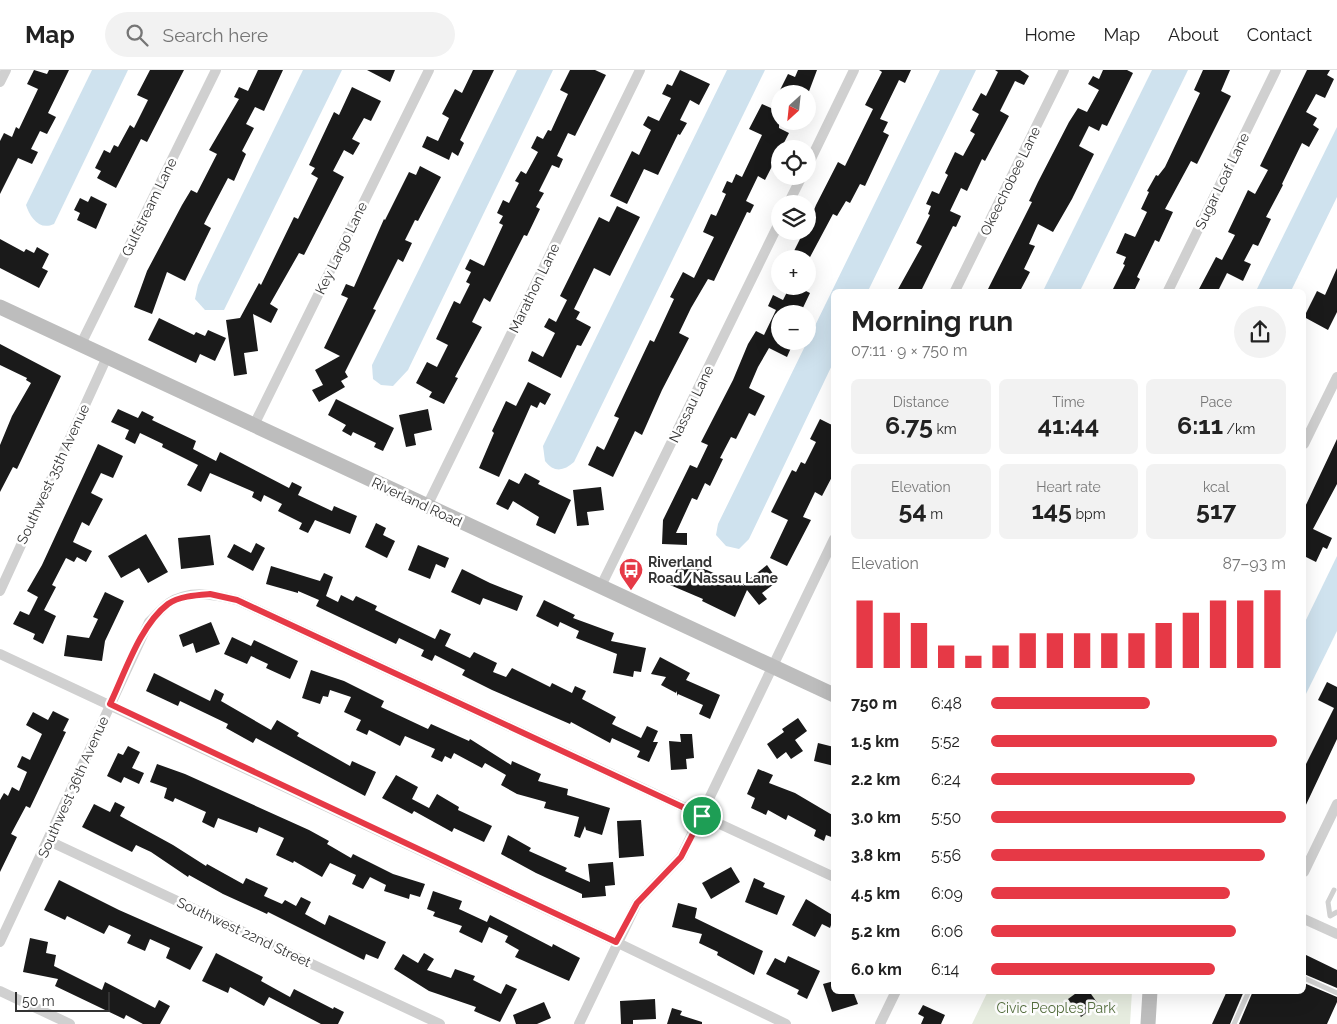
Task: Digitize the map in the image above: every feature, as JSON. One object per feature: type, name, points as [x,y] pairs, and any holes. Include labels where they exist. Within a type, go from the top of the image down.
[{"type":"street","points":[[0,82],[6,70]]},
{"type":"street","name":"Gulfstream Lane","points":[[81,344],[216,70]]},
{"type":"street","name":"Key Largo Lane","points":[[254,427],[429,70]]},
{"type":"street","name":"Marathon Lane","points":[[427,506],[640,70]]},
{"type":"street","points":[[816,148],[854,70]]},
{"type":"street","name":"Okeechobee Lane","points":[[956,289],[1064,70]]},
{"type":"street","name":"Sugar Loaf Lane","points":[[1169,289],[1276,70]]},
{"type":"street","name":"Nassau Lane","points":[[601,586],[771,239]]},
{"type":"street","name":"Riverland Road","points":[[0,307],[254,427],[831,694]]},
{"type":"street","name":"Southwest 35th Avenue","points":[[0,591],[107,357]]},
{"type":"street","points":[[1306,440],[1337,377]]},
{"type":"street","points":[[579,1024],[616,942],[637,903],[681,857],[831,545]]},
{"type":"street","name":"Southwest 36th Avenue","points":[[0,942],[149,622],[170,602],[190,596],[210,594],[237,600],[831,876]]},
{"type":"street","points":[[0,654],[616,942],[786,1024]]},
{"type":"street","points":[[1306,868],[1337,804]]},
{"type":"street","name":"Southwest 22nd Street","points":[[48,841],[440,1024]]},
{"type":"street","points":[[1306,919],[1337,934]]},
{"type":"street","points":[[0,991],[70,1024]]},
{"type":"street","points":[[880,1024],[895,994]]},
{"type":"street","points":[[1148,1024],[1150,994]]},
{"type":"lane","points":[[1330,916],[1328,902],[1334,890]]},
{"type":"lane","points":[[1324,928],[1330,916],[1337,912]]},
{"type":"lane","points":[[1306,979],[1337,993]]},
{"type":"lane","points":[[1234,1024],[1248,994]]},
{"type":"green space","name":"Civic Peoples Park","points":[[987,994],[1132,994],[1130,1024],[972,1024]]},
{"type":"water","points":[[92,70],[128,70],[54,224],[44,226],[36,222],[26,205]]},
{"type":"water","points":[[303,70],[342,70],[224,310],[205,310],[195,299],[198,285]]},
{"type":"water","points":[[517,70],[553,70],[408,370],[393,386],[381,385],[373,379],[372,365]]},
{"type":"water","points":[[727,70],[765,70],[574,462],[563,469],[555,469],[545,461],[543,446]]},
{"type":"water","points":[[940,70],[976,70],[869,289],[833,289]]},
{"type":"water","points":[[1152,70],[1188,70],[1081,289],[1044,289]]},
{"type":"water","points":[[1337,127],[1337,197],[1292,289],[1257,289]]},
{"type":"water","points":[[831,293],[831,367],[749,539],[739,549],[726,546],[716,535],[718,524],[803,350],[816,350],[816,324]]},
{"type":"water","points":[[1337,556],[1337,631],[1306,694],[1306,620]]},
{"type":"building","points":[[34,70],[47,74],[49,70],[69,70],[48,113],[56,117],[47,134],[40,131],[31,149],[38,152],[32,164],[18,158],[0,194],[0,141],[4,133],[12,137],[16,127],[19,129],[38,89],[27,84]]},
{"type":"building","points":[[150,70],[184,70],[147,142],[141,139],[116,188],[97,178],[101,171],[95,168],[104,150],[110,153],[114,145],[118,147],[130,125],[134,128],[148,100],[137,95]]},
{"type":"building","points":[[258,70],[283,70],[264,111],[255,107],[246,124],[254,128],[242,151],[246,154],[234,181],[228,178],[204,224],[211,228],[185,281],[167,272],[152,314],[134,307],[147,271],[182,205],[191,190],[197,193],[217,154],[209,150],[239,99],[234,97],[239,87],[248,91]]},
{"type":"building","points":[[367,70],[395,70],[390,82]]},
{"type":"building","points":[[473,70],[494,70],[460,140],[464,143],[458,156],[452,152],[449,160],[422,147],[427,136],[438,141],[449,118],[442,114],[455,89],[462,93]]},
{"type":"building","points":[[570,70],[595,70],[606,75],[575,136],[568,133],[557,156],[563,159],[559,168],[552,165],[539,191],[544,193],[536,207],[540,209],[527,236],[524,235],[490,302],[484,298],[472,322],[482,327],[455,377],[458,378],[444,404],[429,397],[432,392],[416,383],[427,362],[437,367],[448,345],[436,339],[454,301],[460,304],[470,284],[466,282],[471,272],[465,269],[470,259],[484,266],[503,225],[499,223],[503,216],[497,213],[503,200],[509,203],[519,183],[515,181],[521,171],[526,174],[538,152],[531,148],[537,136],[543,139],[548,130],[551,131],[568,94],[560,90]]},
{"type":"building","points":[[680,70],[710,84],[699,105],[690,100],[680,120],[687,123],[680,135],[678,134],[658,175],[644,169],[627,204],[610,196],[632,151],[639,155],[651,130],[643,125],[648,116],[659,121],[671,98],[662,94],[667,84],[672,86]]},
{"type":"building","points":[[798,70],[817,70],[811,85],[782,85],[788,74],[795,77]]},
{"type":"building","points":[[879,70],[911,70],[905,83],[899,80],[880,119],[888,122],[883,132],[889,135],[865,186],[860,184],[850,203],[846,201],[837,216],[833,214],[814,250],[794,250],[800,240],[816,240],[816,205],[838,162],[845,166],[873,109],[865,105],[882,72]]},
{"type":"building","points":[[995,70],[1020,70],[1029,76],[1024,85],[1015,81],[1000,111],[1009,116],[985,161],[982,159],[967,191],[961,188],[950,211],[961,216],[956,227],[953,226],[922,289],[898,289],[922,246],[916,243],[930,215],[928,214],[931,206],[926,204],[932,191],[939,194],[948,175],[945,173],[955,152],[963,156],[975,134],[970,131],[979,114],[972,110],[981,93],[986,96],[998,72]]},
{"type":"building","points":[[1103,70],[1127,70],[1133,73],[1107,126],[1102,124],[1099,131],[1089,126],[1079,146],[1094,154],[1053,232],[1038,224],[1029,244],[1035,246],[1024,269],[1030,272],[1021,289],[988,289],[1032,202],[1029,201],[1038,182],[1069,122],[1078,108],[1087,112],[1099,90],[1088,84],[1093,76],[1099,79]]},
{"type":"building","points":[[1203,70],[1230,70],[1221,91],[1231,96],[1197,164],[1191,161],[1165,209],[1173,212],[1159,242],[1155,240],[1137,277],[1140,279],[1135,289],[1113,289],[1125,265],[1123,264],[1126,257],[1116,253],[1125,233],[1135,237],[1147,212],[1141,209],[1149,192],[1147,191],[1156,175],[1158,176],[1165,167],[1200,93],[1194,90]]},
{"type":"building","points":[[1307,70],[1330,70],[1327,75],[1334,79],[1325,98],[1316,94],[1306,112],[1317,118],[1313,125],[1319,129],[1309,147],[1302,143],[1266,217],[1271,219],[1258,246],[1253,244],[1244,261],[1251,264],[1243,281],[1227,273],[1219,289],[1199,289],[1216,257],[1222,260],[1235,235],[1228,232],[1248,190],[1255,194],[1268,170],[1260,166]]},
{"type":"building","points":[[352,87],[381,101],[371,121],[364,118],[352,139],[360,143],[353,155],[344,150],[333,171],[344,177],[304,255],[299,253],[270,304],[278,309],[271,323],[253,314],[258,351],[244,353],[247,374],[234,376],[226,320],[240,318],[259,283],[261,285],[294,217],[298,219],[318,178],[311,174],[315,168],[309,165],[334,112],[339,115]]},
{"type":"building","points":[[762,104],[771,108],[771,130],[783,130],[789,133],[785,140],[771,140],[771,168],[765,180],[758,176],[746,201],[754,205],[750,213],[747,212],[714,281],[708,279],[691,308],[679,333],[689,338],[662,390],[642,435],[635,431],[613,477],[588,465],[597,446],[604,450],[619,418],[614,416],[650,340],[654,342],[674,299],[670,297],[683,272],[694,278],[714,237],[703,232],[711,214],[716,216],[726,194],[722,192],[727,181],[732,183],[736,174],[742,177],[762,135],[749,129]]},
{"type":"building","points":[[420,166],[441,177],[418,221],[415,220],[405,240],[412,243],[403,262],[398,259],[373,309],[376,310],[345,372],[348,377],[341,381],[345,387],[319,402],[312,390],[323,385],[315,370],[340,356],[324,348],[348,298],[341,295],[346,284],[354,287],[384,219],[409,172],[416,175]]},
{"type":"building","points":[[91,196],[107,204],[96,229],[77,220],[80,213],[74,210],[80,198],[88,202]]},
{"type":"building","points":[[617,206],[640,217],[610,276],[594,268],[574,309],[580,312],[576,319],[591,327],[581,346],[577,345],[561,378],[528,361],[532,351],[543,357],[555,333],[544,327],[549,318],[556,322],[567,300],[560,296],[599,217],[609,222]]},
{"type":"building","points":[[0,239],[24,252],[26,249],[34,253],[37,247],[49,254],[42,268],[48,271],[39,288],[0,268]]},
{"type":"building","points":[[1337,268],[1337,312],[1328,330],[1306,318],[1306,313],[1317,291],[1325,295]]},
{"type":"building","points":[[773,295],[783,300],[786,295],[809,295],[804,305],[771,305],[771,308],[768,306]]},
{"type":"building","points":[[159,318],[194,335],[196,332],[205,336],[208,330],[226,338],[215,361],[200,354],[196,363],[148,340]]},
{"type":"building","points":[[771,320],[771,349],[769,348],[758,367],[749,388],[765,396],[755,416],[749,413],[736,439],[731,437],[720,458],[723,459],[710,486],[705,483],[697,500],[692,498],[676,533],[687,533],[687,545],[662,544],[663,520],[690,465],[697,468],[708,445],[701,442],[733,380],[748,344],[756,331],[764,335]]},
{"type":"building","points":[[0,344],[61,376],[17,469],[13,467],[0,492],[0,445],[12,416],[31,383],[26,380],[27,378],[0,365]]},
{"type":"building","points":[[773,350],[790,350],[787,357]]},
{"type":"building","points":[[528,382],[551,394],[545,405],[540,402],[537,408],[531,405],[499,477],[479,468],[494,433],[492,431],[506,401],[516,406]]},
{"type":"building","points":[[336,399],[394,428],[383,451],[374,447],[376,443],[353,432],[351,436],[342,431],[346,425],[328,415]]},
{"type":"building","points":[[118,409],[138,418],[142,411],[154,417],[152,420],[196,441],[193,449],[216,461],[220,452],[289,488],[292,482],[302,487],[298,495],[332,511],[334,506],[357,516],[350,534],[315,520],[308,533],[299,529],[302,523],[278,511],[282,504],[264,495],[261,502],[252,497],[254,492],[210,473],[201,492],[187,485],[198,465],[162,447],[163,444],[140,433],[135,444],[125,439],[129,430],[111,422]]},
{"type":"building","points":[[428,409],[432,430],[414,434],[416,445],[406,447],[399,415]]},
{"type":"building","points":[[820,419],[831,424],[831,479],[822,496],[815,492],[803,517],[811,520],[787,566],[770,558],[788,520],[771,512],[792,470],[796,472],[801,462],[805,464],[816,442],[810,439]]},
{"type":"building","points":[[1337,439],[1337,484],[1313,529],[1332,538],[1327,549],[1323,547],[1316,562],[1306,557],[1306,505]]},
{"type":"building","points":[[98,444],[123,456],[113,478],[101,473],[91,493],[103,499],[89,526],[82,522],[73,542],[92,551],[86,562],[77,557],[74,562],[66,558],[52,585],[56,587],[44,610],[56,616],[43,644],[33,639],[35,634],[13,624],[20,611],[29,615],[38,597],[27,591],[42,565]]},
{"type":"building","points":[[525,473],[540,481],[538,484],[571,500],[555,534],[536,525],[539,517],[513,501],[508,510],[496,504],[509,479],[519,484]]},
{"type":"building","points":[[601,487],[604,510],[587,512],[589,525],[577,526],[573,490]]},
{"type":"building","points":[[376,523],[386,528],[383,535],[395,541],[387,558],[365,547]]},
{"type":"building","points":[[146,534],[168,572],[148,583],[139,568],[121,578],[108,556]]},
{"type":"building","points":[[210,535],[214,565],[181,569],[178,538]]},
{"type":"building","points":[[256,543],[265,548],[253,571],[227,557],[234,544],[251,553]]},
{"type":"building","points":[[418,545],[449,558],[445,568],[436,564],[430,579],[408,570]]},
{"type":"building","points":[[681,559],[744,586],[743,584],[767,565],[778,581],[762,593],[767,599],[759,605],[747,590],[735,617],[702,601],[703,599],[670,585]]},
{"type":"building","points":[[271,566],[320,581],[324,573],[333,577],[326,596],[338,602],[341,595],[353,601],[356,596],[377,606],[375,610],[435,639],[440,629],[451,634],[445,646],[470,658],[474,652],[497,663],[493,672],[506,677],[512,668],[550,687],[552,683],[572,693],[575,686],[586,691],[582,699],[616,717],[612,724],[641,738],[647,726],[658,731],[653,742],[658,742],[649,762],[637,757],[640,751],[612,738],[610,743],[571,722],[570,724],[462,675],[465,670],[435,655],[432,661],[421,656],[424,650],[399,638],[396,644],[316,606],[319,600],[298,591],[298,593],[266,584]]},
{"type":"building","points":[[462,569],[523,596],[517,611],[483,598],[480,605],[451,592]]},
{"type":"building","points":[[105,592],[124,601],[105,641],[102,661],[64,656],[67,635],[89,638],[98,619],[93,617]]},
{"type":"building","points":[[544,600],[575,615],[573,618],[614,633],[611,641],[646,648],[641,672],[634,671],[633,677],[613,673],[617,654],[576,638],[579,631],[560,622],[558,627],[536,616]]},
{"type":"building","points":[[211,622],[220,644],[196,653],[193,643],[183,647],[179,635]]},
{"type":"building","points":[[232,637],[251,646],[254,640],[298,661],[290,679],[266,668],[268,664],[251,656],[247,664],[224,654]]},
{"type":"building","points":[[660,657],[690,673],[686,680],[720,695],[710,719],[699,714],[703,705],[678,694],[677,696],[677,691],[676,693],[661,685],[666,677],[651,674]]},
{"type":"building","points":[[311,670],[344,681],[384,701],[381,707],[428,729],[431,724],[469,741],[470,739],[511,765],[512,761],[541,774],[538,781],[568,789],[567,795],[610,808],[602,835],[586,830],[585,826],[580,838],[574,836],[579,817],[544,808],[546,802],[517,794],[501,785],[506,775],[485,763],[482,768],[454,753],[451,759],[445,756],[442,762],[431,757],[435,749],[405,736],[400,746],[369,730],[367,735],[356,730],[361,720],[344,712],[351,697],[330,690],[328,697],[323,696],[320,704],[302,698]]},
{"type":"building","points":[[154,673],[210,701],[215,689],[224,694],[221,701],[271,730],[277,720],[299,733],[297,736],[350,766],[352,761],[376,772],[365,796],[256,738],[253,743],[226,728],[228,724],[180,701],[178,706],[146,691]]},
{"type":"building","points":[[1327,682],[1337,687],[1337,739],[1306,805],[1306,764],[1334,708],[1318,700]]},
{"type":"building","points":[[53,711],[69,719],[63,731],[66,732],[30,808],[26,806],[11,834],[17,837],[0,872],[0,800],[4,793],[8,796],[12,787],[19,791],[27,772],[17,767],[22,756],[30,760],[42,734],[26,725],[33,712],[48,720]]},
{"type":"building","points":[[798,718],[807,731],[795,740],[803,751],[791,759],[786,752],[777,759],[767,744],[784,732],[782,729]]},
{"type":"building","points":[[680,734],[692,734],[694,758],[686,759],[687,769],[671,770],[669,741],[681,742]]},
{"type":"building","points":[[818,743],[831,746],[831,765],[814,761]]},
{"type":"building","points":[[128,746],[140,752],[132,768],[144,773],[139,784],[124,777],[121,783],[107,776],[118,753],[123,755]]},
{"type":"building","points":[[157,764],[185,774],[309,830],[329,841],[327,844],[351,858],[353,854],[393,874],[425,884],[420,897],[410,894],[409,899],[384,891],[386,885],[370,877],[363,889],[352,884],[356,875],[330,863],[322,877],[294,861],[293,863],[276,855],[284,838],[259,827],[257,833],[218,818],[214,828],[202,822],[206,812],[175,798],[173,802],[164,798],[167,788],[150,782]]},
{"type":"building","points":[[758,769],[773,775],[769,783],[795,793],[831,814],[831,837],[826,835],[824,841],[814,836],[816,830],[788,815],[786,820],[768,810],[766,815],[751,808],[755,798],[747,794]]},
{"type":"building","points":[[396,775],[418,787],[412,799],[429,808],[437,794],[459,807],[458,810],[492,826],[484,842],[454,828],[452,832],[414,811],[412,814],[382,798]]},
{"type":"building","points":[[115,802],[125,807],[120,816],[173,845],[206,866],[207,864],[243,884],[246,878],[268,888],[264,896],[282,904],[285,900],[296,906],[301,897],[311,902],[305,914],[325,925],[329,915],[386,942],[378,959],[366,954],[364,960],[268,912],[267,914],[223,894],[189,875],[188,877],[151,852],[136,845],[132,852],[82,827],[94,804],[110,812]]},
{"type":"building","points":[[641,820],[644,856],[619,858],[617,821]]},
{"type":"building","points":[[508,835],[531,848],[529,851],[567,868],[565,871],[590,882],[588,864],[613,862],[615,885],[605,886],[606,896],[582,898],[582,894],[536,873],[501,854]]},
{"type":"building","points":[[731,867],[740,882],[711,899],[702,883]]},
{"type":"building","points":[[754,878],[765,883],[763,887],[785,896],[777,915],[745,902]]},
{"type":"building","points":[[59,880],[119,910],[203,947],[190,970],[166,958],[170,948],[150,939],[145,951],[127,943],[131,935],[109,925],[104,934],[67,916],[65,920],[44,910]]},
{"type":"building","points":[[433,891],[462,901],[459,909],[487,922],[490,915],[552,947],[553,944],[580,958],[569,981],[515,957],[519,950],[505,942],[508,936],[489,927],[482,943],[459,932],[462,926],[433,916],[435,912],[427,909]]},
{"type":"building","points":[[806,899],[831,914],[830,928],[822,924],[815,937],[792,925]]},
{"type":"building","points":[[678,903],[697,908],[695,918],[763,951],[754,975],[717,955],[718,952],[699,943],[702,934],[672,927]]},
{"type":"building","points":[[30,938],[48,942],[46,953],[56,955],[54,966],[102,990],[105,982],[155,1008],[159,1000],[170,1006],[160,1024],[143,1024],[126,1015],[124,1019],[55,986],[58,979],[23,972]]},
{"type":"building","points":[[216,953],[263,977],[261,981],[290,997],[294,989],[333,1009],[334,1007],[344,1012],[338,1024],[321,1024],[269,997],[264,1006],[230,987],[228,993],[202,981]]},
{"type":"building","points":[[424,953],[434,959],[427,970],[451,978],[455,969],[475,976],[473,980],[501,994],[506,984],[517,989],[500,1022],[474,1011],[476,1007],[429,991],[394,969],[403,954],[418,963]]},
{"type":"building","points":[[1306,955],[1337,970],[1337,988],[1306,975]]},
{"type":"building","points":[[788,956],[820,971],[807,999],[797,994],[799,990],[766,974],[775,958],[785,963]]},
{"type":"building","points":[[831,982],[831,994],[854,994],[858,1004],[832,1012],[823,984]]},
{"type":"building","points":[[1306,984],[1337,997],[1337,1002],[1327,1024],[1239,1024],[1252,994],[1306,994]]},
{"type":"building","points":[[1075,994],[1091,994],[1098,1004],[1081,1017],[1068,999]]},
{"type":"building","points":[[1226,994],[1243,994],[1230,1024],[1212,1024]]},
{"type":"building","points":[[655,999],[656,1019],[633,1020],[633,1024],[621,1024],[620,1001]]},
{"type":"building","points":[[544,1002],[551,1018],[537,1024],[516,1024],[513,1015]]},
{"type":"building","points":[[923,1005],[945,1015],[941,1024],[921,1024],[924,1017],[918,1014]]},
{"type":"building","points":[[672,1008],[682,1011],[680,1015],[702,1022],[702,1024],[667,1024]]},
{"type":"place","name":"Riverland Road/Nassau Lane","points":[[631,591]]},
{"type":"route","points":[[210,594],[237,600],[702,816],[681,857],[637,903],[616,942],[110,704],[149,622],[170,602],[190,596],[210,594]]}]
